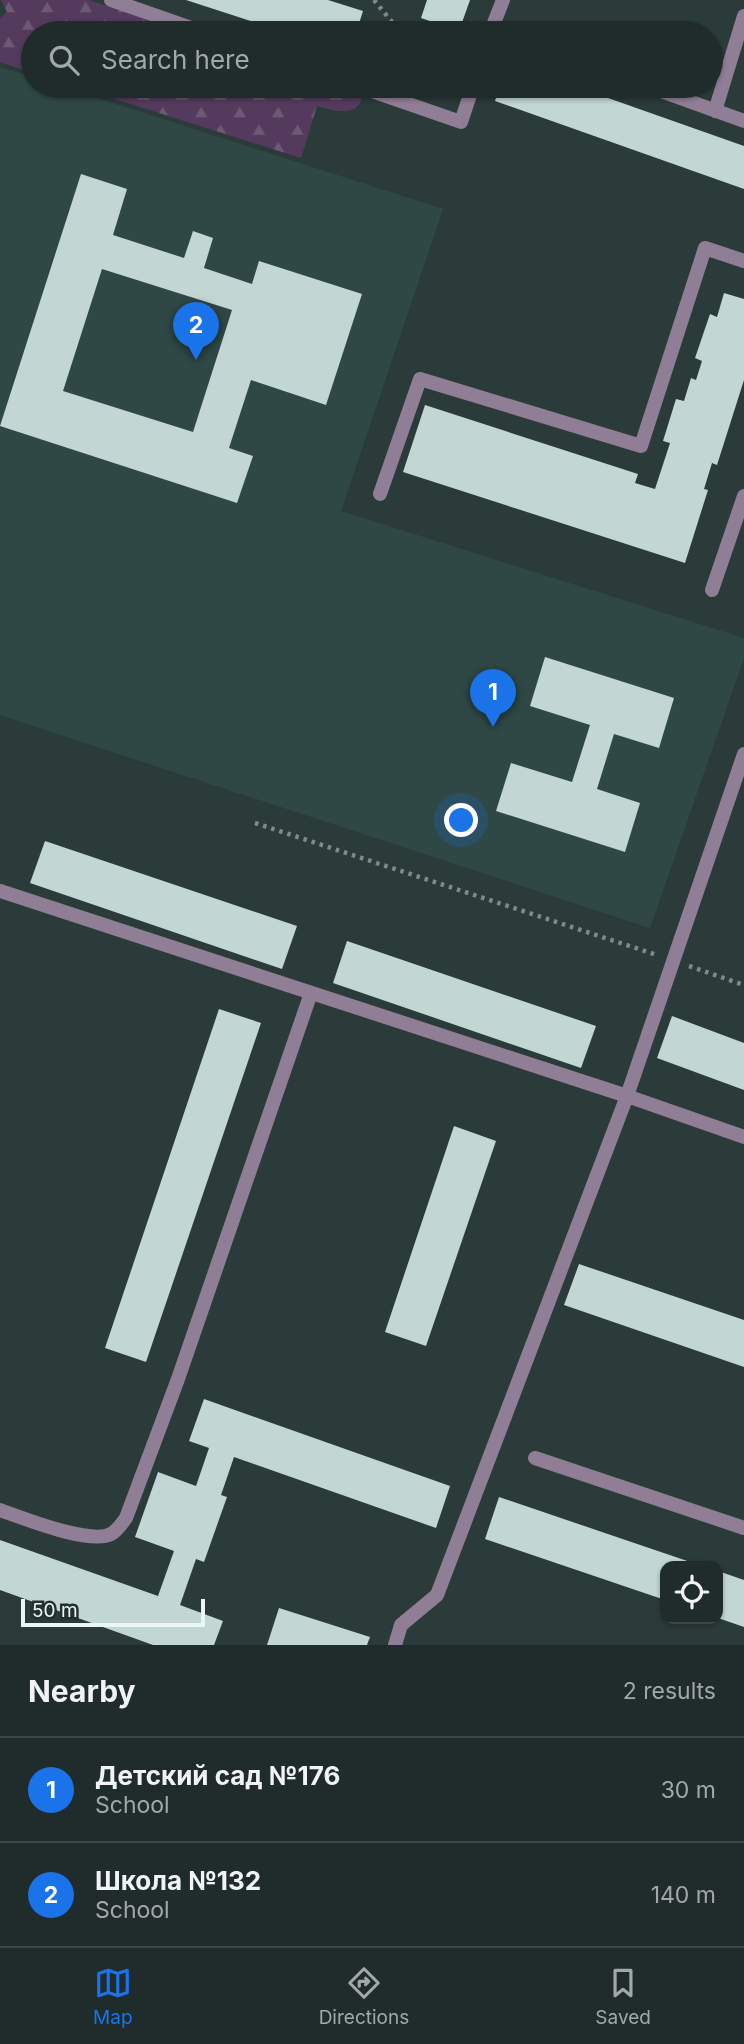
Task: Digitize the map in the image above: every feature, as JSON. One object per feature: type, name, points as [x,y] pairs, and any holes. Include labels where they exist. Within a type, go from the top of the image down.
[{"type":"lane","points":[[111,0],[171,21]]},
{"type":"lane","points":[[498,21],[503,0]]},
{"type":"lane","points":[[723,85],[744,16]]},
{"type":"lane","points":[[392,98],[461,122],[469,98]]},
{"type":"lane","points":[[680,98],[744,121]]},
{"type":"lane","points":[[715,111],[719,98]]},
{"type":"lane","points":[[380,494],[420,379],[641,446],[705,248],[744,261]]},
{"type":"lane","points":[[712,590],[744,496]]},
{"type":"lane","points":[[395,1645],[401,1625],[437,1595],[627,1096],[744,754]]},
{"type":"lane","points":[[0,891],[627,1096],[744,1137]]},
{"type":"lane","points":[[0,1510],[55,1530],[100,1537],[113,1534],[126,1518],[178,1380],[311,993]]},
{"type":"lane","points":[[535,1458],[744,1528]]},
{"type":"path","points":[[374,0],[391,21]]},
{"type":"path","points":[[255,822],[744,985]]},
{"type":"shaded area","points":[[0,67],[21,73],[21,98],[97,98],[443,209],[341,511],[744,638],[744,658],[650,928],[0,715]]},
{"type":"green space","points":[[1,0],[89,0],[153,21],[21,21],[21,69],[0,62],[0,18],[7,12]]},
{"type":"green space","points":[[112,98],[362,98],[357,107],[351,110],[339,111],[317,106],[301,158]]},
{"type":"building","points":[[186,0],[328,0],[363,11],[360,21],[250,21]]},
{"type":"building","points":[[427,0],[470,0],[463,21],[430,21],[421,18]]},
{"type":"building","points":[[496,98],[608,98],[744,146],[744,189],[495,101]]},
{"type":"building","points":[[81,174],[127,189],[113,235],[184,258],[193,231],[213,238],[204,268],[252,284],[259,261],[362,294],[326,405],[251,380],[229,448],[253,456],[237,503],[0,426]],"holes":[[[102,269],[232,310],[193,432],[63,391]]]},
{"type":"building","points":[[724,293],[744,299],[744,380],[717,465],[712,463],[704,489],[708,490],[685,563],[403,472],[425,405],[638,474],[635,483],[655,489],[670,443],[663,441],[676,399],[684,401],[691,378],[696,380],[702,361],[695,358],[710,314],[717,317]]},
{"type":"building","points":[[545,657],[674,698],[659,748],[614,734],[597,789],[640,803],[625,852],[496,811],[511,763],[572,782],[590,725],[530,706]]},
{"type":"building","points":[[45,841],[297,926],[282,969],[30,883]]},
{"type":"building","points":[[347,941],[596,1026],[581,1068],[333,983]]},
{"type":"building","points":[[219,1009],[261,1023],[146,1362],[105,1348]]},
{"type":"building","points":[[672,1016],[744,1043],[744,1090],[657,1058]]},
{"type":"building","points":[[454,1126],[496,1141],[426,1346],[385,1332]]},
{"type":"building","points":[[579,1264],[744,1320],[744,1367],[564,1305]]},
{"type":"building","points":[[204,1399],[450,1486],[436,1528],[234,1457],[221,1495],[227,1497],[204,1562],[196,1559],[180,1605],[223,1621],[214,1645],[153,1645],[0,1590],[0,1540],[158,1596],[174,1551],[135,1537],[158,1472],[196,1486],[209,1448],[189,1441]]},
{"type":"building","points":[[499,1497],[687,1561],[660,1561],[660,1598],[485,1539]]},
{"type":"building","points":[[723,1573],[744,1580],[744,1627],[723,1620]]},
{"type":"building","points":[[279,1608],[370,1637],[367,1645],[267,1645]]},
{"type":"place","name":"Школа №132","points":[[196,360]]},
{"type":"place","name":"Детский сад №176","points":[[493,727]]}]
